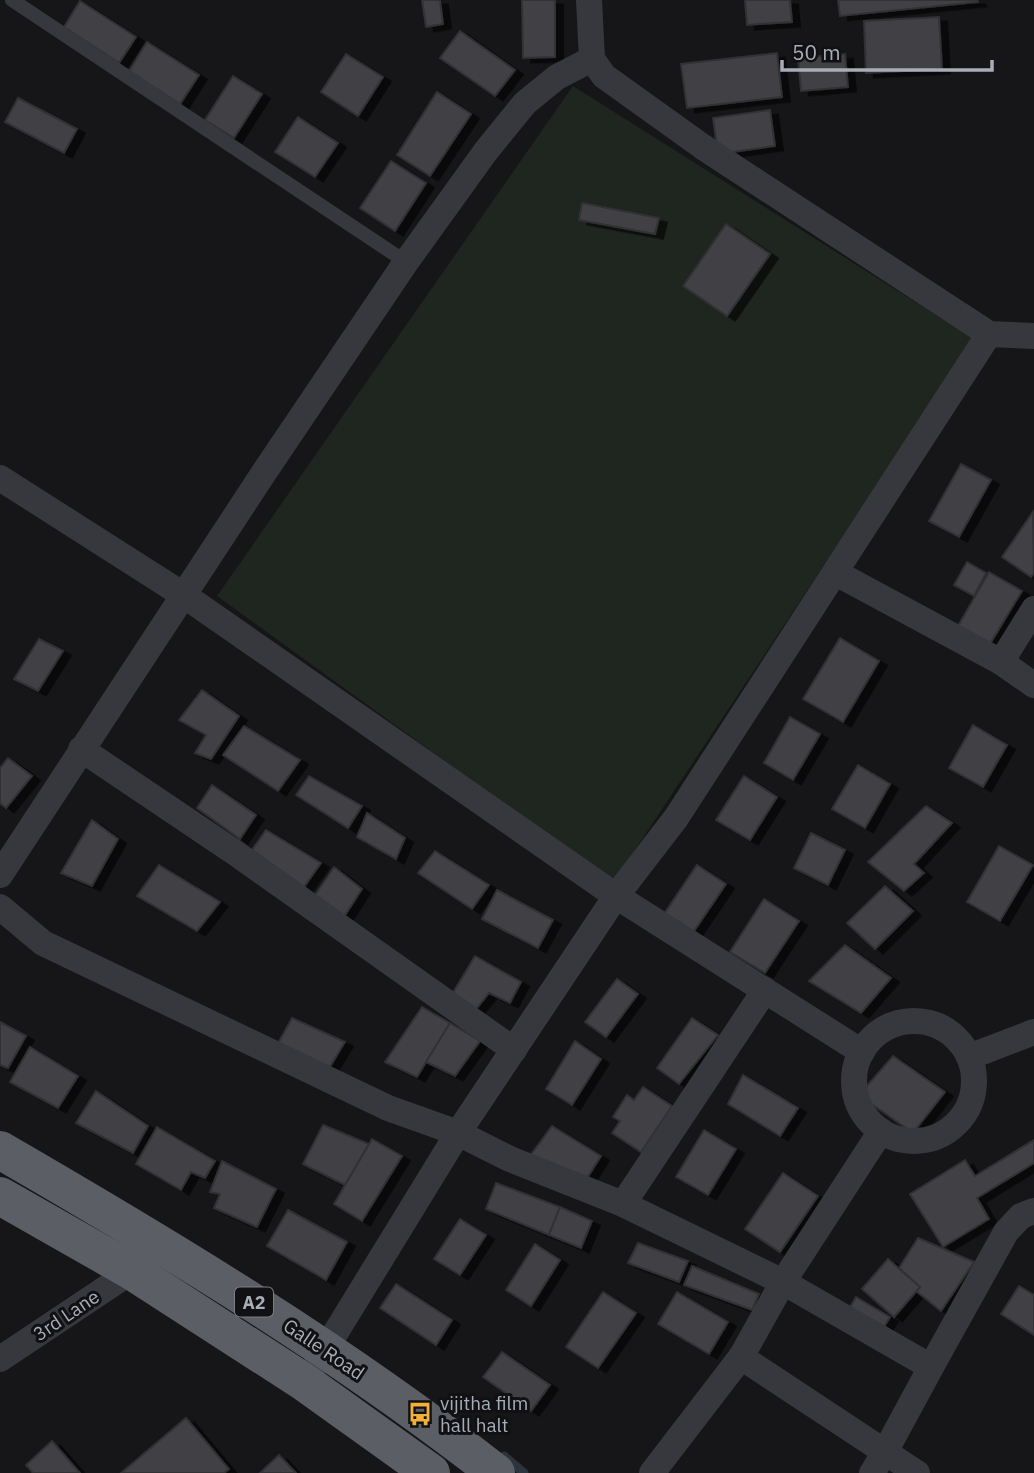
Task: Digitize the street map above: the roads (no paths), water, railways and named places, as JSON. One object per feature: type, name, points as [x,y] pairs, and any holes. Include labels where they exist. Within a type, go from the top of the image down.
[{"type":"highway","name":"Galle Road","points":[[0,1150],[152,1238],[326,1349],[431,1422],[496,1473]]},
{"type":"highway","name":"Galle Road","points":[[0,1196],[132,1271],[304,1382],[431,1473]]},
{"type":"street","points":[[589,0],[592,59],[604,76],[703,147],[989,334],[1034,337]]},
{"type":"street","points":[[0,874],[185,597],[265,471],[406,262],[486,151],[525,103],[557,77],[592,59]]},
{"type":"street","points":[[304,1382],[457,1133],[616,896],[677,818],[989,334]]},
{"type":"street","points":[[0,478],[185,597],[616,896],[862,1052]]},
{"type":"street","points":[[835,573],[1001,662],[1034,685]]},
{"type":"street","points":[[1001,662],[1034,609]]},
{"type":"street","points":[[81,749],[514,1050]]},
{"type":"street","points":[[0,908],[43,943],[388,1108],[457,1133],[510,1159],[623,1204],[783,1282],[931,1367]]},
{"type":"street","points":[[623,1204],[765,990]]},
{"type":"street","points":[[922,1021],[942,1027],[958,1040],[969,1057],[974,1076],[973,1094],[965,1112],[953,1126],[936,1136],[918,1140],[899,1139],[881,1131],[867,1118],[857,1100],[853,1080],[857,1060],[862,1052],[867,1043],[883,1029],[902,1022],[922,1021]]},
{"type":"street","points":[[969,1057],[1034,1032]]},
{"type":"street","points":[[652,1473],[741,1357],[783,1282],[881,1131]]},
{"type":"street","points":[[878,1463],[1006,1232],[1021,1216],[1034,1211]]},
{"type":"street","name":"3rd Lane","points":[[0,1359],[132,1271]]},
{"type":"street","points":[[741,1357],[878,1463],[917,1473]]},
{"type":"lane","points":[[12,0],[406,262]]},
{"type":"waterway","points":[[504,1456],[524,1473]]},
{"type":"place","name":"vijitha film hall halt","points":[[420,1414]]}]
